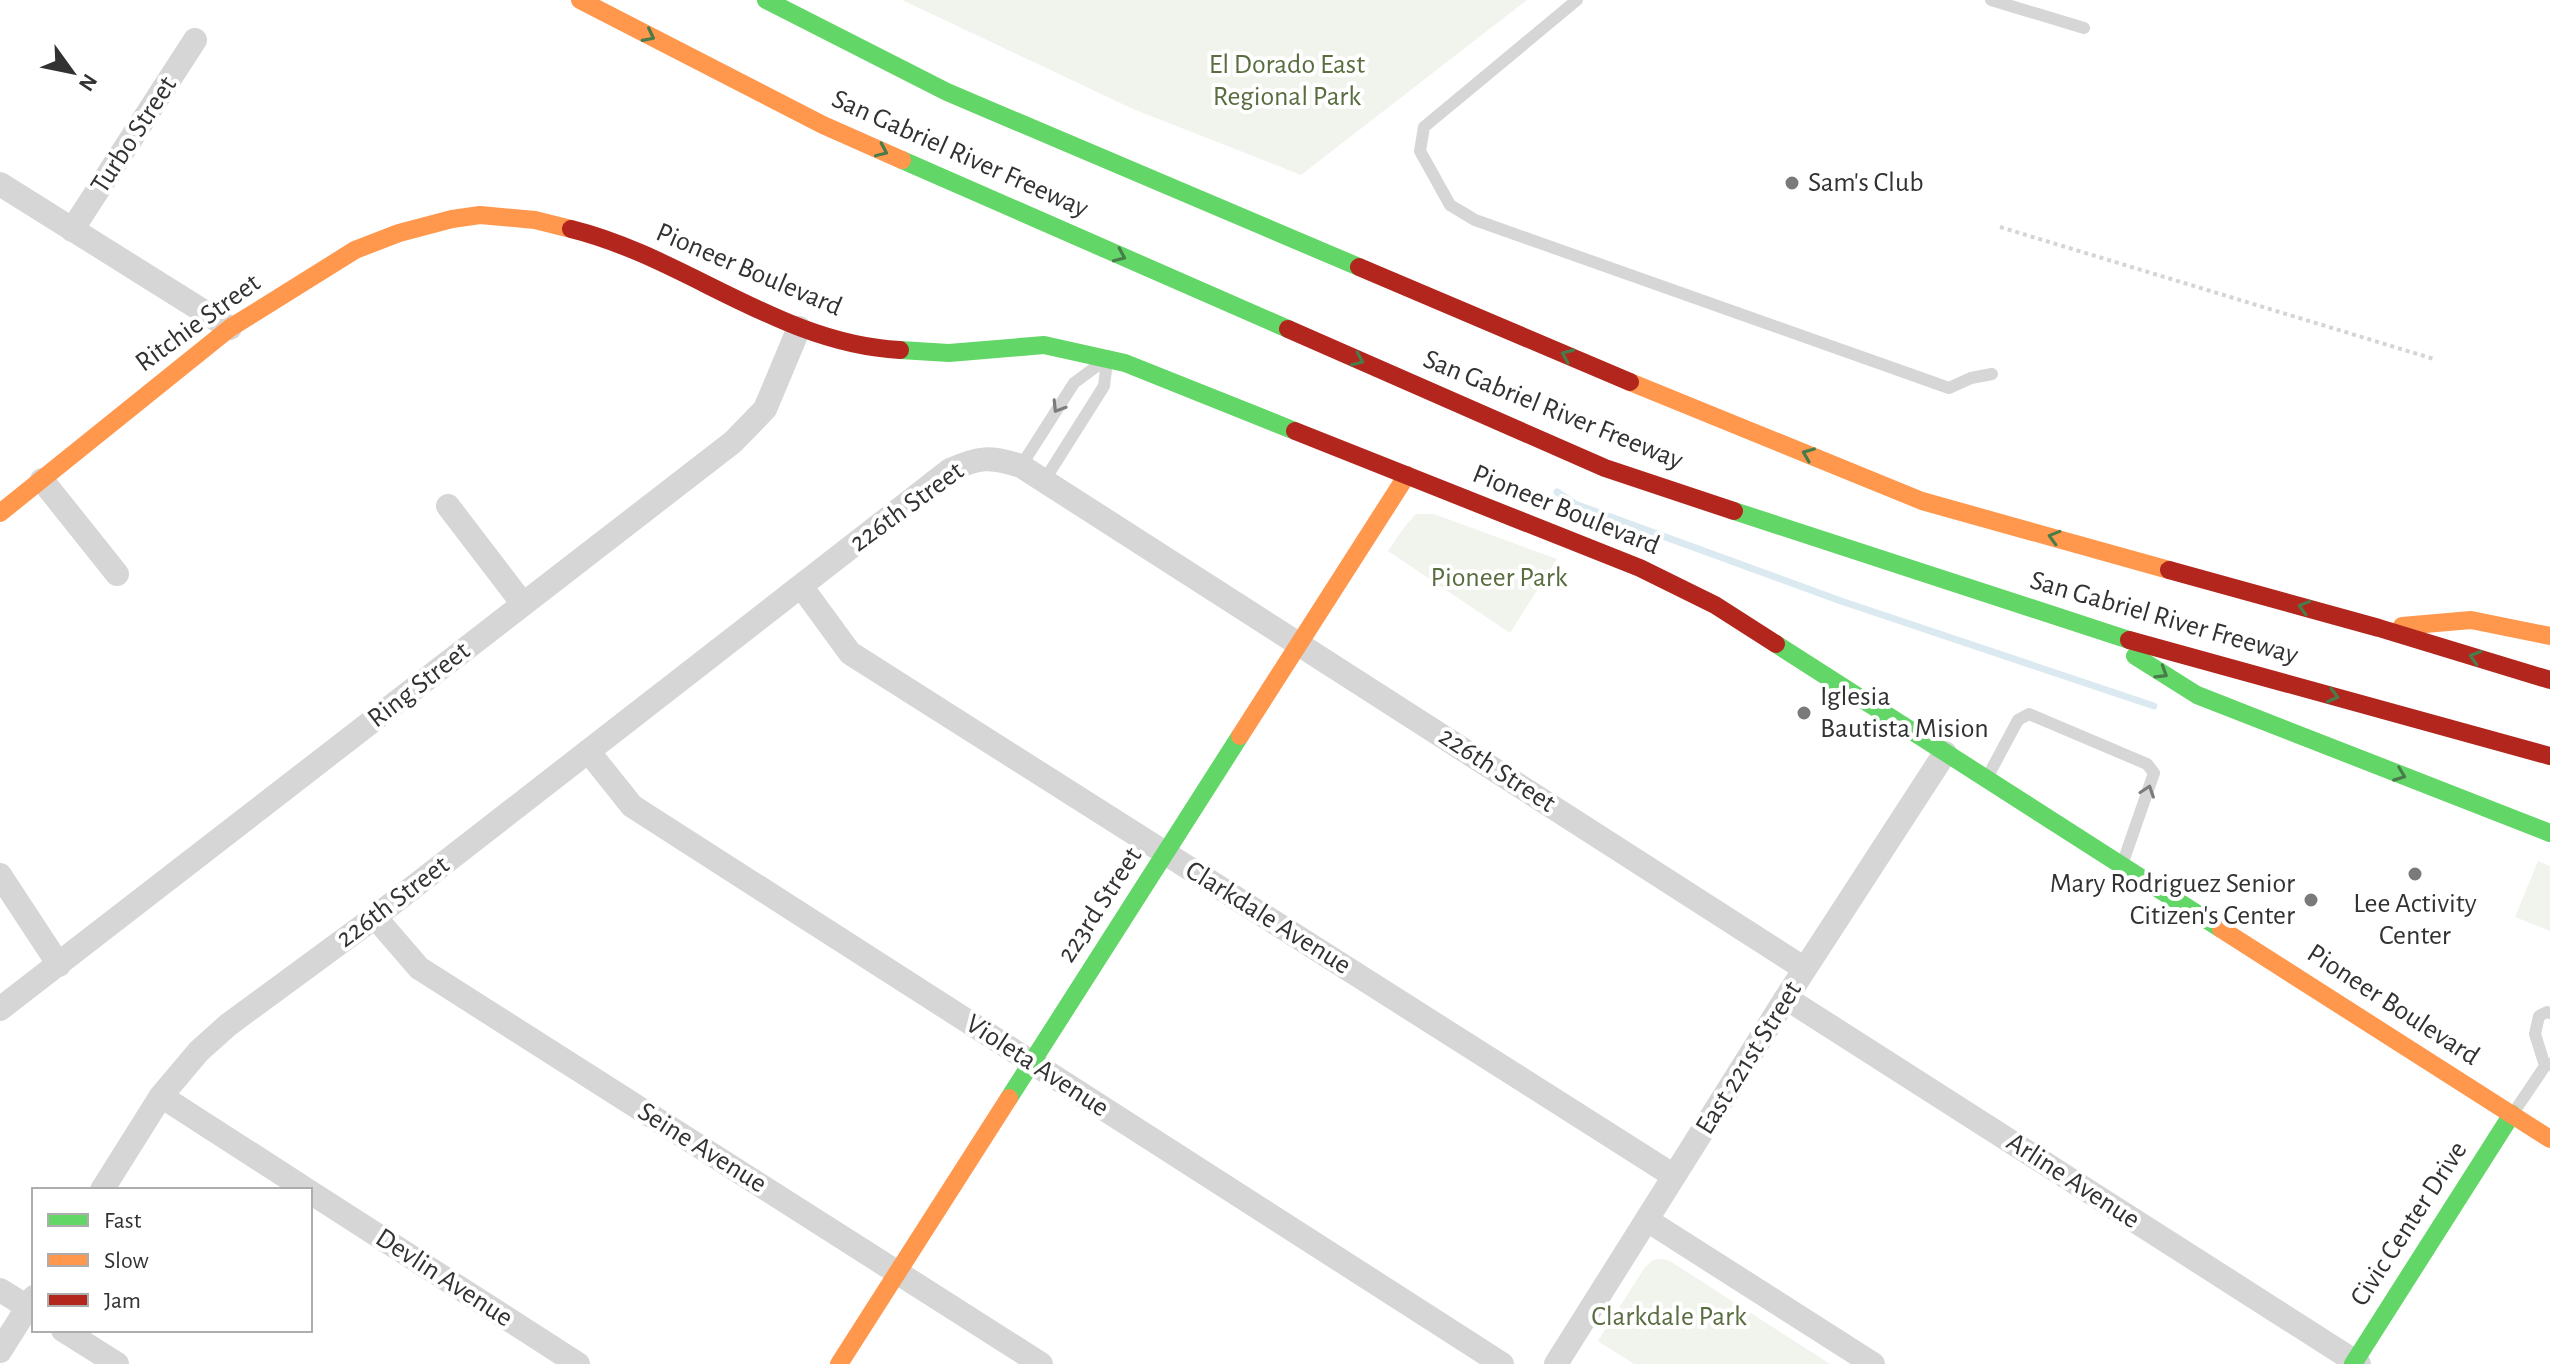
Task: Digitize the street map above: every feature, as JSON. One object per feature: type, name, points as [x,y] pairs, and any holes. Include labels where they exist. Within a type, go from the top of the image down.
[{"type":"main road","name":"San Gabriel River Freeway","points":[[580,0],[823,125],[1605,468],[2096,631],[2550,756]]},
{"type":"main road","name":"San Gabriel River Freeway","points":[[766,0],[947,92],[1629,382],[1922,501],[2379,628],[2550,680]]},
{"type":"main road","name":"Pioneer Boulevard","points":[[452,219],[480,215],[535,220],[592,234],[669,266],[799,328],[831,338],[891,350],[949,353],[1044,345],[1125,363],[1640,568],[1693,594],[1987,778],[2550,1139]]},
{"type":"main road","name":"Ritchie Street","points":[[0,513],[230,328],[355,250],[399,233],[452,219]]},
{"type":"main road","name":"223rd Street","points":[[839,1364],[1407,475]]},
{"type":"main road","points":[[2379,628],[2471,620],[2550,636]]},
{"type":"main road","points":[[2096,631],[2197,695],[2550,833]]},
{"type":"main road","name":"Civic Center Drive","points":[[2356,1363],[2512,1114]]},
{"type":"street","name":"Turbo Street","points":[[72,230],[195,40]]},
{"type":"street","points":[[0,184],[230,328]]},
{"type":"street","name":"Ring Street","points":[[0,1009],[733,442],[765,409],[799,328]]},
{"type":"street","name":"226th Street","points":[[103,1188],[161,1096],[199,1051],[228,1025],[375,917],[950,470],[977,458],[998,459],[1021,466],[1805,969]]},
{"type":"street","points":[[42,480],[117,574]]},
{"type":"street","points":[[448,506],[523,604]]},
{"type":"street","name":"Clarkdale Avenue","points":[[801,586],[850,653],[1674,1176]]},
{"type":"street","name":"Violeta Avenue","points":[[588,751],[632,806],[1502,1364]]},
{"type":"street","name":"East 221st Street","points":[[1556,1364],[1786,998],[1945,753]]},
{"type":"street","points":[[0,875],[59,965]]},
{"type":"street","name":"Seine Avenue","points":[[375,917],[419,968],[1041,1364]]},
{"type":"street","name":"Arline Avenue","points":[[1786,998],[2356,1363]]},
{"type":"street","name":"Devlin Avenue","points":[[161,1096],[303,1188]]},
{"type":"street","name":"Devlin Avenue","points":[[312,1194],[578,1364]]},
{"type":"street","points":[[1647,1220],[1873,1364]]},
{"type":"street","points":[[0,1290],[32,1305],[0,1351]]},
{"type":"street","points":[[66,1332],[117,1364]]},
{"type":"lane","points":[[1577,0],[1424,127],[1420,151],[1450,205],[1475,220],[1949,388],[1971,378],[1992,374]]},
{"type":"lane","points":[[1991,0],[2084,28]]},
{"type":"lane","points":[[1021,466],[1074,383],[1107,359]]},
{"type":"lane","points":[[1044,481],[1104,386],[1107,359]]},
{"type":"lane","points":[[1987,778],[2018,720],[2029,714],[2147,764],[2154,773],[2122,865]]},
{"type":"lane","points":[[2512,1114],[2548,1065],[2535,1034],[2539,1016],[2550,1013]]},
{"type":"path","points":[[2000,227],[2434,359]]},
{"type":"green space","name":"El Dorado East Regional Park","points":[[902,0],[1527,0],[1301,175],[1133,109]]},
{"type":"green space","name":"Pioneer Park","points":[[1416,514],[1434,514],[1557,559],[1510,633],[1388,551]]},
{"type":"green space","points":[[2538,861],[2550,866],[2550,931],[2515,917]]},
{"type":"green space","name":"Clarkdale Park","points":[[1653,1260],[1670,1261],[1830,1364],[1634,1364],[1598,1341],[1645,1267]]},
{"type":"waterway","points":[[1557,492],[1575,504],[1841,601],[2154,706]]},
{"type":"traffic: fast","points":[[766,0],[947,92],[1359,267]]},
{"type":"traffic: fast","points":[[902,160],[1288,329]]},
{"type":"traffic: fast","points":[[900,350],[949,353],[1044,345],[1125,363],[1295,431]]},
{"type":"traffic: fast","points":[[1734,511],[2129,640]]},
{"type":"traffic: fast","points":[[1776,644],[2221,929]]},
{"type":"traffic: fast","points":[[2135,656],[2197,695],[2550,833]]},
{"type":"traffic: fast","points":[[1009,1098],[1240,736]]},
{"type":"traffic: fast","points":[[2353,1364],[2512,1114]]},
{"type":"traffic: slow","points":[[580,0],[823,125],[902,160]]},
{"type":"traffic: slow","points":[[0,513],[230,328],[355,250],[399,233],[480,215],[535,220],[571,229]]},
{"type":"traffic: slow","points":[[1630,382],[1922,501],[2169,570]]},
{"type":"traffic: slow","points":[[1240,736],[1407,475]]},
{"type":"traffic: slow","points":[[2402,626],[2471,620],[2550,636]]},
{"type":"traffic: slow","points":[[2221,929],[2550,1139]]},
{"type":"traffic: slow","points":[[839,1364],[1009,1098]]},
{"type":"traffic: jam","points":[[571,229],[654,259],[773,316],[814,332],[856,344],[900,350]]},
{"type":"traffic: jam","points":[[1359,267],[1630,382]]},
{"type":"traffic: jam","points":[[1288,329],[1605,468],[1734,511]]},
{"type":"traffic: jam","points":[[1295,431],[1640,568],[1715,605],[1776,644]]},
{"type":"traffic: jam","points":[[2169,570],[2379,628],[2550,680]]},
{"type":"traffic: jam","points":[[2129,640],[2550,756]]},
{"type":"place","name":"Sam's Club","points":[[1792,183]]},
{"type":"place","name":"Iglesia Bautista Mision","points":[[1804,713]]},
{"type":"place","name":"Lee Activity Center","points":[[2415,874]]},
{"type":"place","name":"Mary Rodriguez Senior Citizen's Center","points":[[2311,900]]}]
